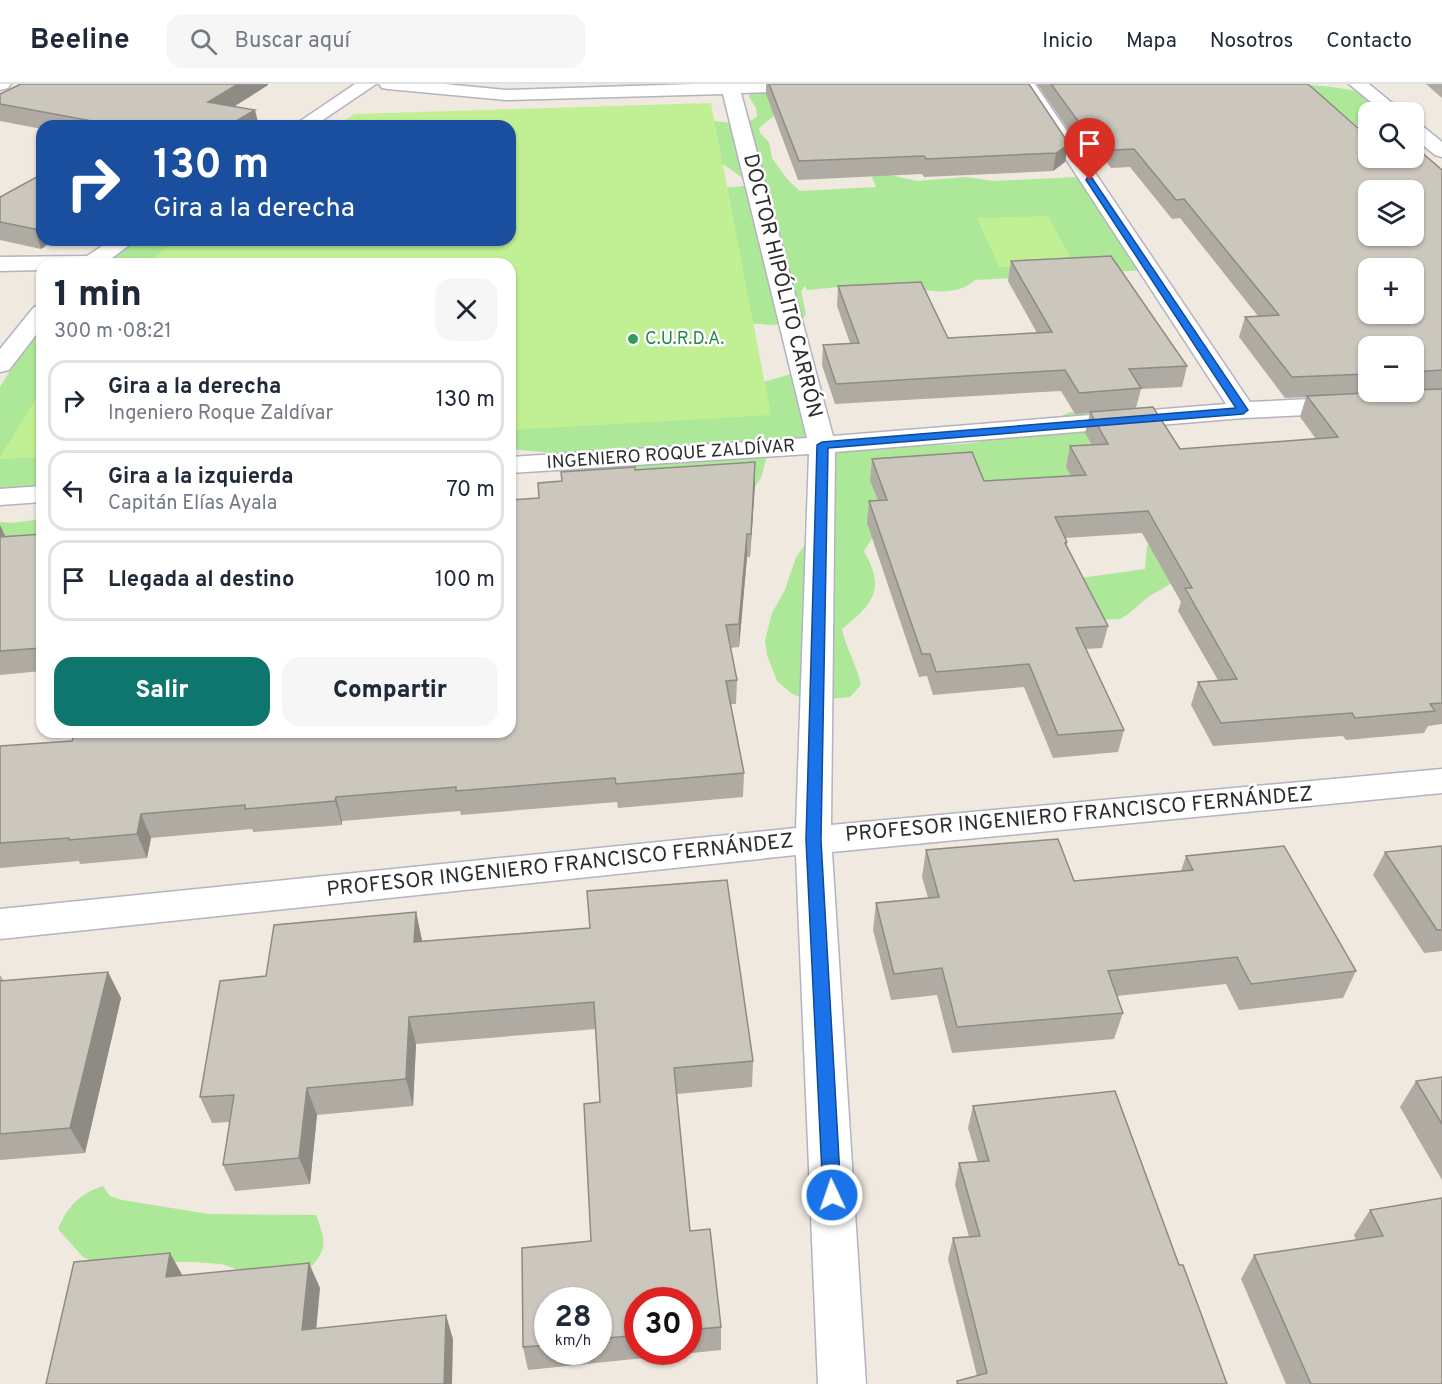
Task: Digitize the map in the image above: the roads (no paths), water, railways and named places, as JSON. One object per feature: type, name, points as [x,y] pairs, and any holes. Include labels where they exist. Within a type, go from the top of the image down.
[{"type":"street","points":[[311,120],[367,84]]},
{"type":"street","points":[[388,84],[507,95],[865,84]]},
{"type":"street","points":[[1026,84],[1243,410]]},
{"type":"street","points":[[1358,84],[1381,102]]},
{"type":"street","name":"DOCTOR HIPÓLITO CARRÓN","points":[[731,89],[822,445],[813,840],[842,1384]]},
{"type":"street","points":[[1424,137],[1442,151]]},
{"type":"street","points":[[98,258],[116,246]]},
{"type":"street","points":[[0,264],[36,264]]},
{"type":"street","points":[[0,365],[36,320]]},
{"type":"street","name":"INGENIERO ROQUE ZALDÍVAR","points":[[516,465],[822,445],[1243,410],[1372,404]]},
{"type":"street","points":[[0,497],[36,494]]},
{"type":"street","name":"PROFESOR INGENIERO FRANCISCO FERNÁNDEZ","points":[[0,924],[813,840],[1442,782]]},
{"type":"place","name":"C.U.R.D.A.","points":[[633,339]]}]
